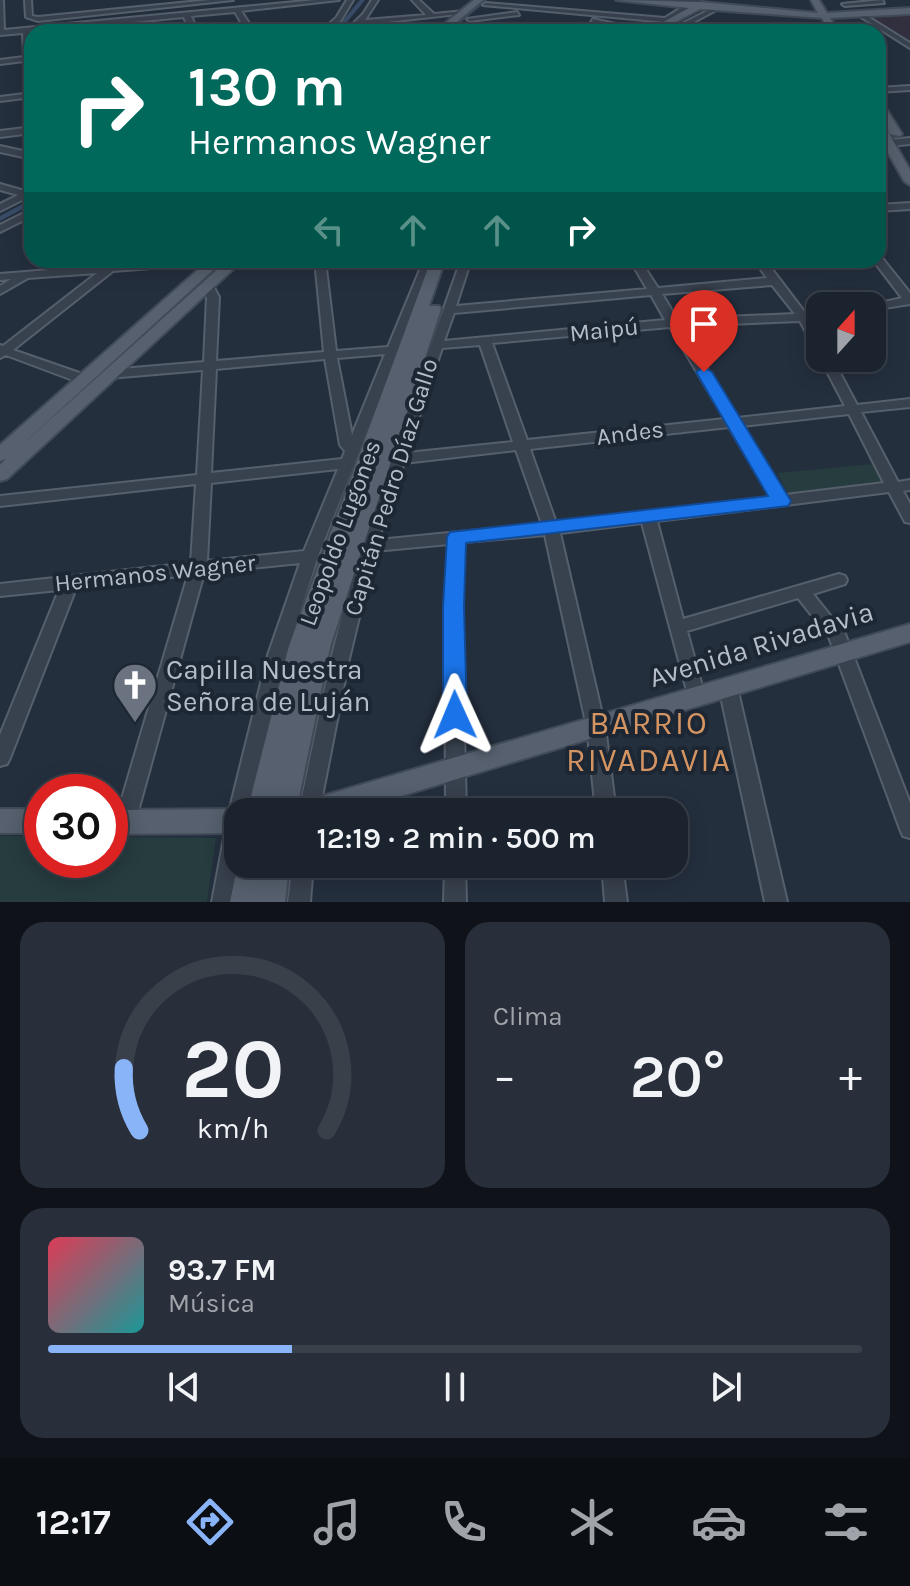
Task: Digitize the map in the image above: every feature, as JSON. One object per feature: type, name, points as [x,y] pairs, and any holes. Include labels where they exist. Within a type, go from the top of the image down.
[{"type":"main road","points":[[620,0],[705,3],[824,16],[910,11]]},
{"type":"main road","points":[[804,0],[817,24]]},
{"type":"main road","points":[[815,0],[829,24]]},
{"type":"main road","points":[[453,24],[486,2]]},
{"type":"main road","points":[[665,24],[705,3]]},
{"type":"main road","points":[[672,24],[705,3]]},
{"type":"main road","points":[[460,24],[467,16]]},
{"type":"main road","points":[[886,123],[910,181]]},
{"type":"main road","points":[[894,142],[910,157]]},
{"type":"main road","points":[[0,455],[207,268]]},
{"type":"main road","points":[[0,475],[227,268]]},
{"type":"main road","name":"Leopoldo Lugones","points":[[263,798],[300,646],[435,268]]},
{"type":"main road","name":"Leopoldo Lugones","points":[[286,798],[319,647],[448,268]]},
{"type":"main road","name":"Avenida Rivadavia","points":[[356,798],[910,633]]},
{"type":"main road","points":[[128,822],[224,818]]},
{"type":"main road","points":[[0,821],[24,821]]},
{"type":"main road","points":[[244,902],[248,878]]},
{"type":"main road","points":[[271,902],[274,878]]},
{"type":"street","points":[[28,0],[29,17],[32,18],[230,0]]},
{"type":"street","points":[[111,24],[336,0]]},
{"type":"street","points":[[332,24],[350,0]]},
{"type":"street","points":[[359,23],[375,0]]},
{"type":"street","points":[[415,0],[432,16]]},
{"type":"street","points":[[590,14],[597,0]]},
{"type":"street","points":[[672,0],[705,3]]},
{"type":"street","points":[[0,1],[0,33],[24,31]]},
{"type":"street","points":[[845,4],[881,1],[895,12]]},
{"type":"street","points":[[85,15],[95,2]]},
{"type":"street","points":[[486,2],[554,12],[605,24]]},
{"type":"street","points":[[657,24],[705,3]]},
{"type":"street","points":[[680,24],[705,3]]},
{"type":"street","points":[[288,5],[301,24]]},
{"type":"street","points":[[237,10],[246,24]]},
{"type":"street","points":[[359,23],[432,16],[554,12],[666,20]]},
{"type":"street","points":[[551,24],[554,12]]},
{"type":"street","points":[[860,14],[876,24]]},
{"type":"street","points":[[187,15],[191,24]]},
{"type":"street","points":[[135,20],[136,24]]},
{"type":"street","points":[[886,31],[910,46]]},
{"type":"street","points":[[0,62],[24,59]]},
{"type":"street","points":[[886,90],[910,88]]},
{"type":"street","points":[[0,99],[24,96]]},
{"type":"street","points":[[0,134],[24,131]]},
{"type":"street","points":[[0,149],[24,154]]},
{"type":"street","points":[[0,187],[24,191]]},
{"type":"street","points":[[0,208],[24,195]]},
{"type":"street","points":[[886,205],[910,206]]},
{"type":"street","points":[[0,229],[24,216]]},
{"type":"street","points":[[0,277],[121,268]]},
{"type":"street","points":[[0,501],[202,480],[352,456],[347,445],[330,355],[321,268]]},
{"type":"street","name":"Capitán Pedro Díaz Gallo","points":[[243,798],[277,655],[310,556],[426,268]]},
{"type":"street","name":"Capitán Pedro Díaz Gallo","points":[[312,798],[340,659],[368,546],[463,268]]},
{"type":"street","points":[[640,268],[735,420],[781,501]]},
{"type":"street","points":[[765,268],[805,320]]},
{"type":"street","points":[[884,268],[910,300],[886,304]]},
{"type":"street","points":[[2,351],[109,269]]},
{"type":"street","points":[[0,291],[26,275]]},
{"type":"street","points":[[449,310],[775,281]]},
{"type":"street","points":[[128,788],[198,568],[213,297],[208,286]]},
{"type":"street","name":"Maipú","points":[[436,345],[673,323],[805,320]]},
{"type":"street","points":[[485,342],[551,529],[596,727],[604,798]]},
{"type":"street","points":[[109,374],[392,350]]},
{"type":"street","points":[[2,351],[83,379]]},
{"type":"street","points":[[834,372],[902,486],[910,518]]},
{"type":"street","name":"Andes","points":[[397,459],[910,403]]},
{"type":"street","points":[[368,546],[551,529],[902,486]]},
{"type":"street","points":[[648,517],[696,697]]},
{"type":"street","points":[[456,798],[453,607],[457,537]]},
{"type":"street","name":"Hermanos Wagner","points":[[0,590],[310,556]]},
{"type":"street","points":[[677,627],[839,580]]},
{"type":"street","points":[[0,758],[70,582]]},
{"type":"street","points":[[802,591],[836,634],[910,829]]},
{"type":"street","points":[[728,687],[776,902]]},
{"type":"street","name":"Capitán Pedro Díaz Gallo","points":[[223,902],[227,878]]},
{"type":"street","points":[[299,902],[302,878]]},
{"type":"street","points":[[455,878],[455,902]]},
{"type":"street","points":[[613,878],[616,902]]},
{"type":"shaded area","points":[[910,12],[910,44],[886,29],[886,24],[878,24],[865,16]]},
{"type":"green space","points":[[873,464],[885,483],[788,493],[777,473]]},
{"type":"green space","points":[[0,836],[24,836],[24,878],[128,878],[128,837],[216,838],[207,902],[0,902]]},
{"type":"waterway","points":[[343,24],[363,0]]},
{"type":"waterway","points":[[458,24],[486,0]]},
{"type":"waterway","points":[[0,219],[24,206]]},
{"type":"waterway","points":[[33,434],[217,268]]},
{"type":"waterway","points":[[0,464],[7,458]]},
{"type":"place","name":"Capilla Nuestra Señora de Luján","points":[[135,724]]},
{"type":"district","name":"BARRIO RIVADAVIA","points":[[649,742]]},
{"type":"route","points":[[455,715],[453,607],[457,537],[551,529],[781,501],[704,372]]}]
